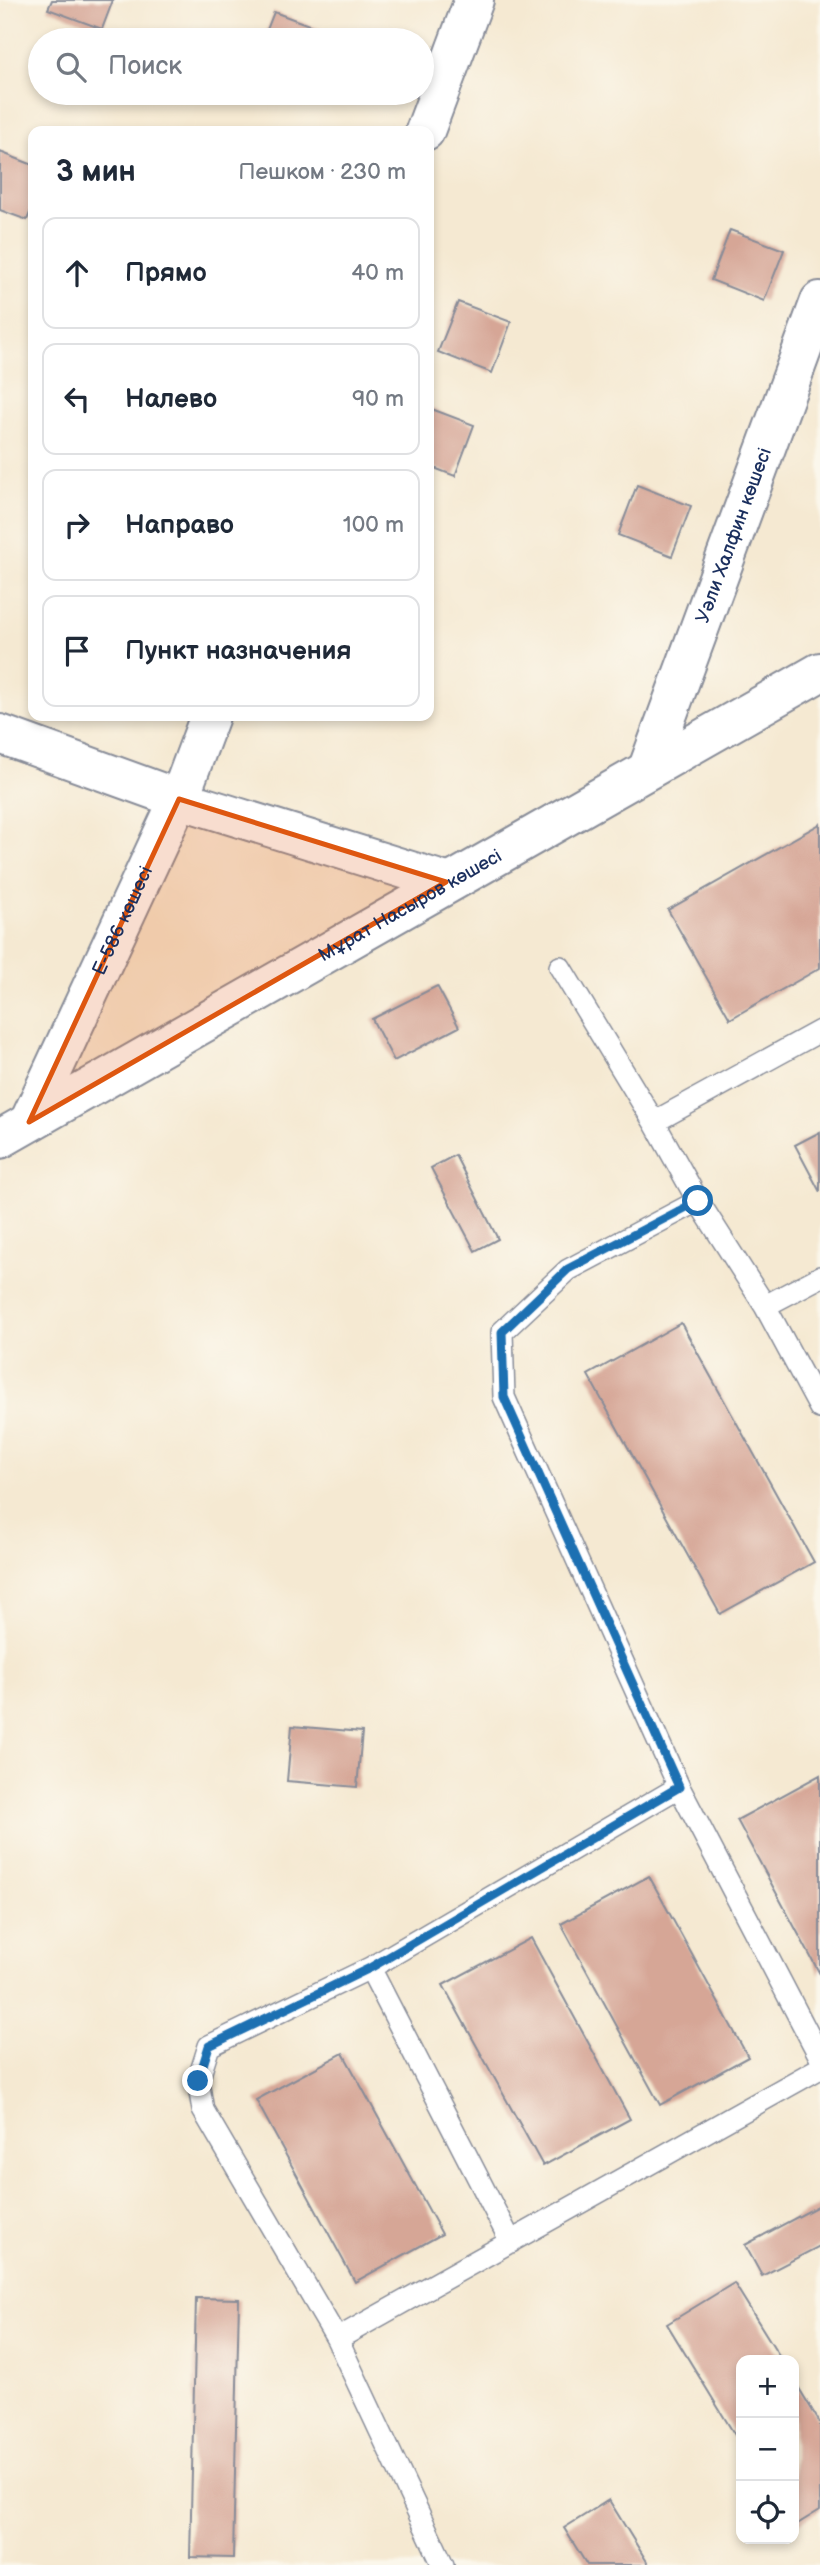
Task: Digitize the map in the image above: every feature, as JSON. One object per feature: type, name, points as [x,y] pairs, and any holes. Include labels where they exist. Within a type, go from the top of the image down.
[{"type":"street","points":[[427,126],[474,0]]},
{"type":"street","name":"Уәли Халфин көшесі","points":[[648,768],[820,301]]},
{"type":"street","name":"Мұрат Насыров көшесі","points":[[15,1130],[820,672]]},
{"type":"street","name":"Е-586 көшесі","points":[[15,1130],[179,799],[208,721]]},
{"type":"street","points":[[0,734],[179,799],[446,883]]},
{"type":"lane","points":[[560,967],[654,1122],[698,1201],[765,1306],[820,1408]]},
{"type":"lane","points":[[654,1122],[820,1031]]},
{"type":"lane","points":[[698,1201],[568,1269],[502,1332],[504,1397],[679,1787],[820,2057]]},
{"type":"lane","points":[[765,1306],[820,1277]]},
{"type":"lane","points":[[443,2565],[337,2339],[202,2110],[198,2081],[209,2046],[370,1968],[679,1787]]},
{"type":"lane","points":[[370,1968],[512,2242]]},
{"type":"lane","points":[[337,2339],[820,2068]]},
{"type":"highlighted area","points":[[179,799],[446,882],[29,1122]]},
{"type":"building","points":[[52,0],[113,0],[102,28],[48,9]]},
{"type":"building","points":[[274,12],[317,28],[268,28]]},
{"type":"building","points":[[0,152],[28,163],[28,218],[27,220],[0,210]]},
{"type":"building","points":[[730,230],[784,250],[764,301],[711,280]]},
{"type":"building","points":[[458,302],[511,322],[492,373],[438,352]]},
{"type":"building","points":[[434,410],[474,425],[455,476],[434,468]]},
{"type":"building","points":[[637,485],[691,506],[672,556],[618,535]]},
{"type":"building","points":[[820,824],[820,968],[730,1019],[668,910]]},
{"type":"building","points":[[437,986],[459,1027],[394,1061],[372,1019]]},
{"type":"building","points":[[820,1132],[820,1192],[795,1145]]},
{"type":"building","points":[[455,1155],[498,1239],[475,1251],[431,1168]]},
{"type":"building","points":[[681,1323],[814,1562],[720,1614],[588,1375]]},
{"type":"building","points":[[292,1726],[362,1732],[357,1787],[287,1781]]},
{"type":"building","points":[[820,1775],[820,1974],[737,1820]]},
{"type":"building","points":[[649,1876],[748,2057],[660,2105],[561,1924]]},
{"type":"building","points":[[531,1938],[630,2119],[543,2166],[443,1985]]},
{"type":"building","points":[[343,2053],[442,2234],[355,2282],[256,2100]]},
{"type":"building","points":[[820,2205],[820,2246],[762,2276],[745,2245]]},
{"type":"building","points":[[734,2283],[779,2355],[736,2355],[736,2437],[667,2324]]},
{"type":"building","points":[[196,2298],[239,2299],[233,2558],[190,2557]]},
{"type":"building","points":[[799,2388],[820,2423],[820,2510],[799,2523]]},
{"type":"building","points":[[609,2500],[649,2565],[587,2565],[564,2528]]},
{"type":"route","points":[[198,2081],[209,2046],[370,1968],[679,1787],[504,1397],[502,1332],[568,1269],[698,1201]]}]
